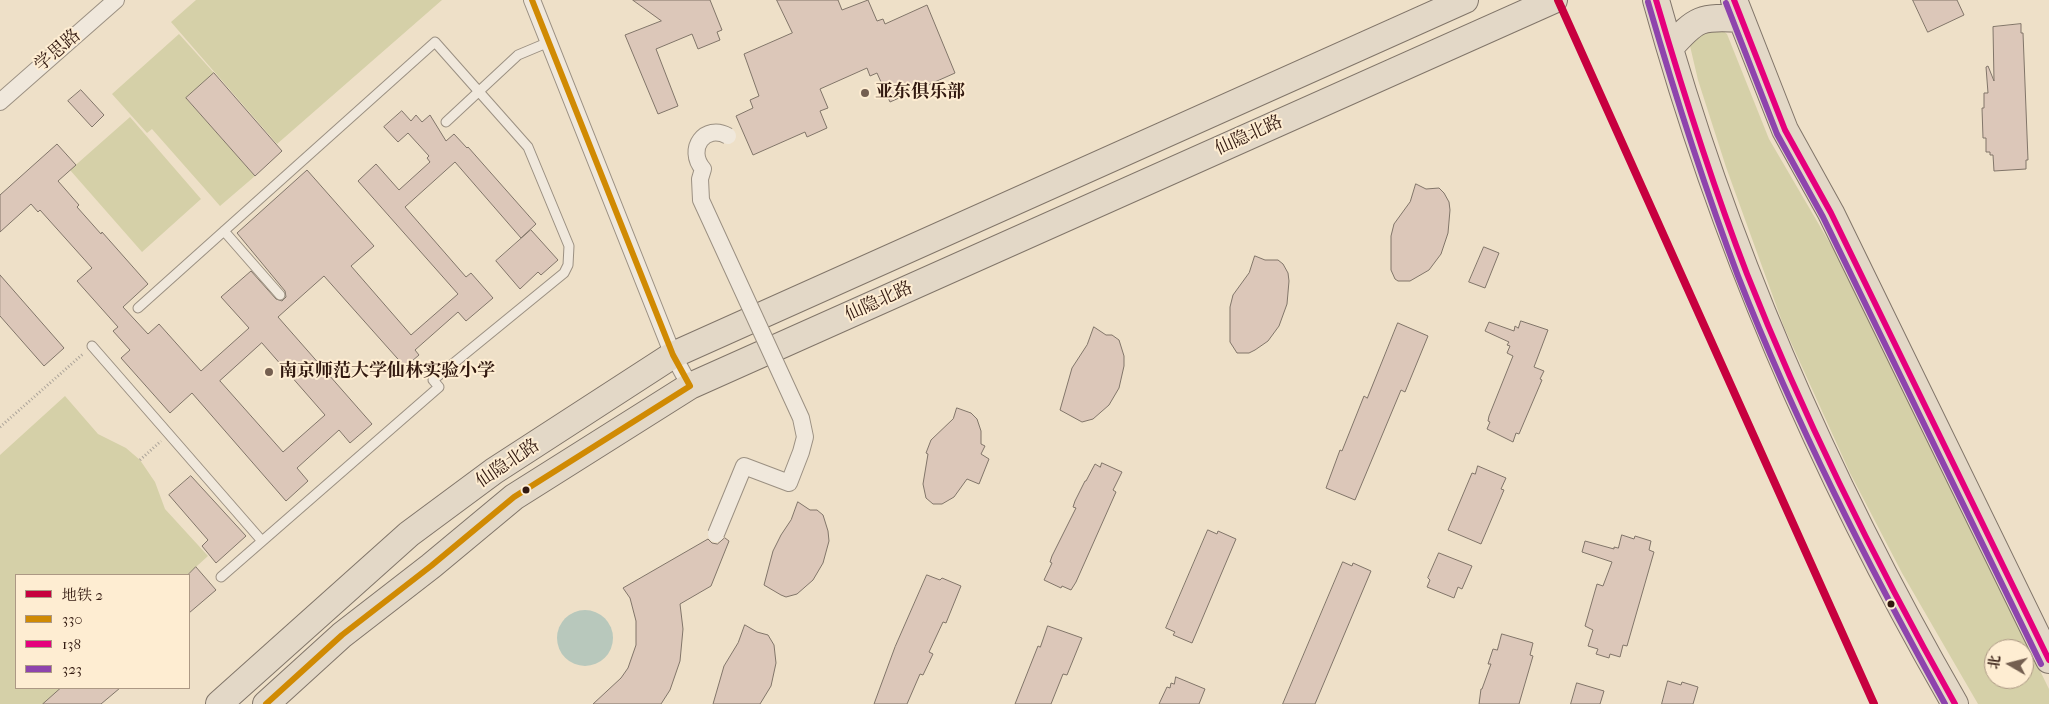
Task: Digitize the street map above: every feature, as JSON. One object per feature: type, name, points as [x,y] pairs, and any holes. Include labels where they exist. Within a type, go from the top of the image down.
[{"type":"main road","name":"仙隐北路","points":[[219,704],[410,534],[494,471],[673,354],[1466,0]]},
{"type":"main road","name":"仙隐北路","points":[[266,704],[342,635],[431,566],[514,497],[690,386],[1554,0]]},
{"type":"main road","points":[[1656,0],[1702,151],[1751,286],[1817,441],[1926,654],[1955,704]]},
{"type":"main road","points":[[1670,48],[1689,26],[1737,9],[1785,130],[1831,213],[2049,660]]},
{"type":"street","name":"学思路","points":[[0,102],[116,0]]},
{"type":"street","points":[[532,0],[673,354],[690,386]]},
{"type":"street","points":[[716,534],[744,466],[789,483],[805,437],[801,418],[701,200],[700,179],[703,169],[696,158],[697,145],[706,135],[712,133],[724,133],[728,136]]},
{"type":"lane","points":[[138,308],[436,42],[528,147],[569,246],[568,265],[564,273],[433,380],[438,387],[221,577]]},
{"type":"lane","points":[[446,122],[518,55],[548,42]]},
{"type":"lane","points":[[224,231],[280,295]]},
{"type":"lane","points":[[92,346],[262,541]]},
{"type":"path","points":[[0,427],[92,346]]},
{"type":"path","points":[[140,460],[169,434]]},
{"type":"shaded area","points":[[196,0],[442,0],[277,144],[171,22]]},
{"type":"shaded area","points":[[1719,28],[1727,34],[1769,139],[1835,252],[2025,639],[1984,639],[1984,689],[2034,689],[2034,658],[2049,689],[2049,704],[1978,704],[1902,573],[1850,473],[1784,327],[1726,167],[1698,80],[1690,46],[1692,36]]},
{"type":"shaded area","points":[[179,34],[214,73],[186,98],[255,176],[220,206],[152,129],[147,133],[112,94]]},
{"type":"shaded area","points":[[130,117],[201,199],[142,252],[70,170]]},
{"type":"shaded area","points":[[65,396],[98,434],[126,448],[140,460],[155,482],[165,509],[208,556],[188,574],[15,574],[15,689],[60,689],[43,704],[0,704],[0,455]]},
{"type":"shaded area","points":[[585,610],[600,615],[608,623],[613,638],[608,653],[600,661],[585,666],[570,661],[562,653],[557,638],[562,623],[570,615]]},
{"type":"building","points":[[633,0],[710,0],[722,30],[717,32],[720,40],[698,49],[692,34],[656,49],[678,106],[658,114],[625,35],[661,21]]},
{"type":"building","points":[[777,0],[838,0],[842,10],[868,0],[877,21],[883,19],[885,24],[927,5],[955,73],[890,102],[877,73],[870,76],[867,68],[820,89],[828,108],[820,111],[827,128],[807,137],[805,132],[753,155],[736,116],[753,108],[750,100],[759,96],[744,54],[792,33]]},
{"type":"building","points":[[1913,0],[1957,0],[1964,15],[1928,32]]},
{"type":"building","points":[[2021,24],[2021,33],[2023,33],[2028,160],[2026,160],[2026,169],[1994,171],[1993,155],[1990,155],[1990,152],[1986,152],[1986,138],[1983,138],[1982,108],[1984,108],[1984,93],[1988,93],[1986,67],[1988,66],[1994,81],[1993,27]]},
{"type":"building","points":[[214,73],[282,151],[255,176],[186,98]]},
{"type":"building","points":[[81,90],[104,115],[92,127],[68,101]]},
{"type":"building","points":[[402,111],[411,121],[416,115],[422,122],[430,115],[446,141],[454,134],[468,147],[536,224],[521,238],[455,162],[405,207],[466,277],[471,273],[493,298],[466,321],[458,312],[415,350],[419,355],[405,367],[324,276],[278,317],[372,424],[350,443],[339,430],[297,468],[308,481],[286,501],[192,393],[170,413],[121,358],[130,350],[113,331],[118,327],[77,281],[92,268],[40,210],[38,212],[31,204],[0,232],[0,195],[57,144],[76,165],[58,181],[79,205],[77,207],[148,284],[123,307],[148,334],[159,324],[201,371],[249,328],[221,297],[251,271],[276,299],[282,301],[286,297],[285,291],[237,233],[307,170],[374,246],[351,266],[411,335],[458,294],[358,181],[376,164],[399,190],[430,162],[427,158],[429,156],[408,133],[398,142],[384,127]],"holes":[[[262,343],[325,415],[283,452],[220,381]]]},
{"type":"building","points":[[1416,184],[1426,189],[1439,188],[1444,193],[1449,202],[1450,210],[1448,233],[1441,254],[1429,270],[1410,281],[1398,281],[1391,270],[1391,236],[1394,224],[1410,202]]},
{"type":"building","points":[[531,230],[558,260],[541,275],[538,272],[520,289],[496,261]]},
{"type":"building","points":[[1484,247],[1499,253],[1485,288],[1469,282]]},
{"type":"building","points":[[1255,256],[1265,260],[1278,260],[1283,264],[1288,273],[1289,281],[1287,304],[1279,326],[1268,341],[1249,353],[1237,353],[1230,342],[1230,307],[1233,295],[1249,273]]},
{"type":"building","points":[[0,275],[64,348],[44,366],[0,316]]},
{"type":"building","points":[[1521,321],[1548,330],[1534,367],[1544,371],[1540,379],[1542,380],[1519,434],[1516,433],[1513,442],[1487,429],[1490,422],[1488,421],[1489,416],[1513,356],[1507,353],[1510,346],[1507,345],[1509,342],[1485,331],[1489,322],[1514,331],[1515,326],[1518,328]]},
{"type":"building","points":[[1398,323],[1428,336],[1405,392],[1401,390],[1355,500],[1326,488],[1340,450],[1342,451],[1364,396],[1367,398]]},
{"type":"building","points":[[1094,327],[1106,335],[1112,335],[1119,340],[1124,356],[1124,366],[1119,388],[1109,405],[1093,419],[1082,422],[1060,410],[1072,368],[1087,345]]},
{"type":"building","points":[[957,408],[971,413],[977,419],[981,431],[981,444],[985,446],[981,454],[989,459],[979,484],[967,479],[954,497],[942,504],[933,504],[926,498],[923,484],[928,454],[926,453],[931,440],[953,419]]},
{"type":"building","points":[[1102,463],[1122,472],[1113,490],[1116,492],[1076,582],[1071,590],[1062,586],[1061,588],[1044,580],[1052,563],[1050,562],[1052,556],[1076,508],[1073,507],[1075,501],[1095,464],[1100,467]]},
{"type":"building","points":[[1478,466],[1506,478],[1501,489],[1504,490],[1481,544],[1448,530],[1472,473],[1475,474]]},
{"type":"building","points":[[191,476],[246,536],[216,563],[202,546],[208,540],[169,495]]},
{"type":"building","points":[[798,502],[810,510],[817,510],[823,515],[829,541],[823,563],[813,580],[797,594],[786,597],[764,585],[773,551],[791,520]]},
{"type":"building","points":[[1208,530],[1217,534],[1218,531],[1236,539],[1192,643],[1173,635],[1175,632],[1166,628]]},
{"type":"building","points":[[1622,535],[1634,539],[1635,536],[1651,541],[1649,550],[1654,552],[1627,646],[1623,645],[1620,657],[1610,654],[1609,658],[1596,654],[1598,649],[1588,646],[1593,630],[1585,626],[1597,584],[1603,586],[1612,562],[1582,552],[1585,541],[1614,549],[1614,547],[1618,548]]},
{"type":"building","points":[[725,538],[729,541],[711,586],[680,604],[683,629],[680,661],[670,690],[661,704],[593,704],[621,678],[628,668],[636,645],[636,621],[630,598],[623,588],[708,539],[712,543],[717,544]]},
{"type":"building","points":[[1439,553],[1472,566],[1462,589],[1458,587],[1454,598],[1427,587],[1430,580],[1428,578]]},
{"type":"building","points":[[1343,562],[1352,566],[1353,563],[1371,571],[1315,704],[1283,704]]},
{"type":"building","points":[[196,567],[216,590],[190,612],[190,574]]},
{"type":"building","points":[[927,575],[940,580],[942,578],[961,586],[946,623],[943,622],[929,652],[933,654],[923,675],[920,674],[907,704],[874,704],[895,647]]},
{"type":"building","points":[[745,625],[757,632],[768,635],[774,645],[776,663],[771,686],[760,704],[713,704],[724,666],[738,643]]},
{"type":"building","points":[[1048,626],[1082,638],[1067,675],[1063,674],[1051,704],[1015,704],[1038,646],[1040,647]]},
{"type":"building","points":[[1502,634],[1533,643],[1530,655],[1533,656],[1519,704],[1479,704],[1481,689],[1491,664],[1488,664],[1493,649],[1497,650]]},
{"type":"building","points":[[1176,677],[1205,689],[1199,704],[1159,704],[1167,687],[1170,688],[1171,683],[1174,684]]},
{"type":"building","points":[[1668,681],[1681,685],[1682,682],[1698,687],[1693,704],[1662,704]]},
{"type":"building","points":[[1577,683],[1604,691],[1600,704],[1571,704]]},
{"type":"building","points":[[60,689],[119,689],[101,704],[43,704]]},
{"type":"metro line","name":"2","points":[[1558,0],[1874,704]]},
{"type":"transit line","name":"330","points":[[266,704],[342,635],[431,566],[514,497],[690,386],[673,355],[532,0]]},
{"type":"transit line","name":"138","points":[[1656,0],[1710,172],[1734,240],[1770,330],[1818,439],[1870,546],[1955,704]]},
{"type":"transit line","name":"138","points":[[1734,0],[1785,130],[1831,213],[2049,660]]},
{"type":"transit line","name":"323","points":[[1648,2],[1679,106],[1725,242],[1760,331],[1834,493],[1888,599],[1945,704]]},
{"type":"transit line","name":"323","points":[[1726,3],[1777,134],[1823,217],[2041,664]]},
{"type":"place","name":"亚东俱乐部","points":[[865,93]]},
{"type":"place","name":"南京师范大学仙林实验小学","points":[[269,372]]}]
